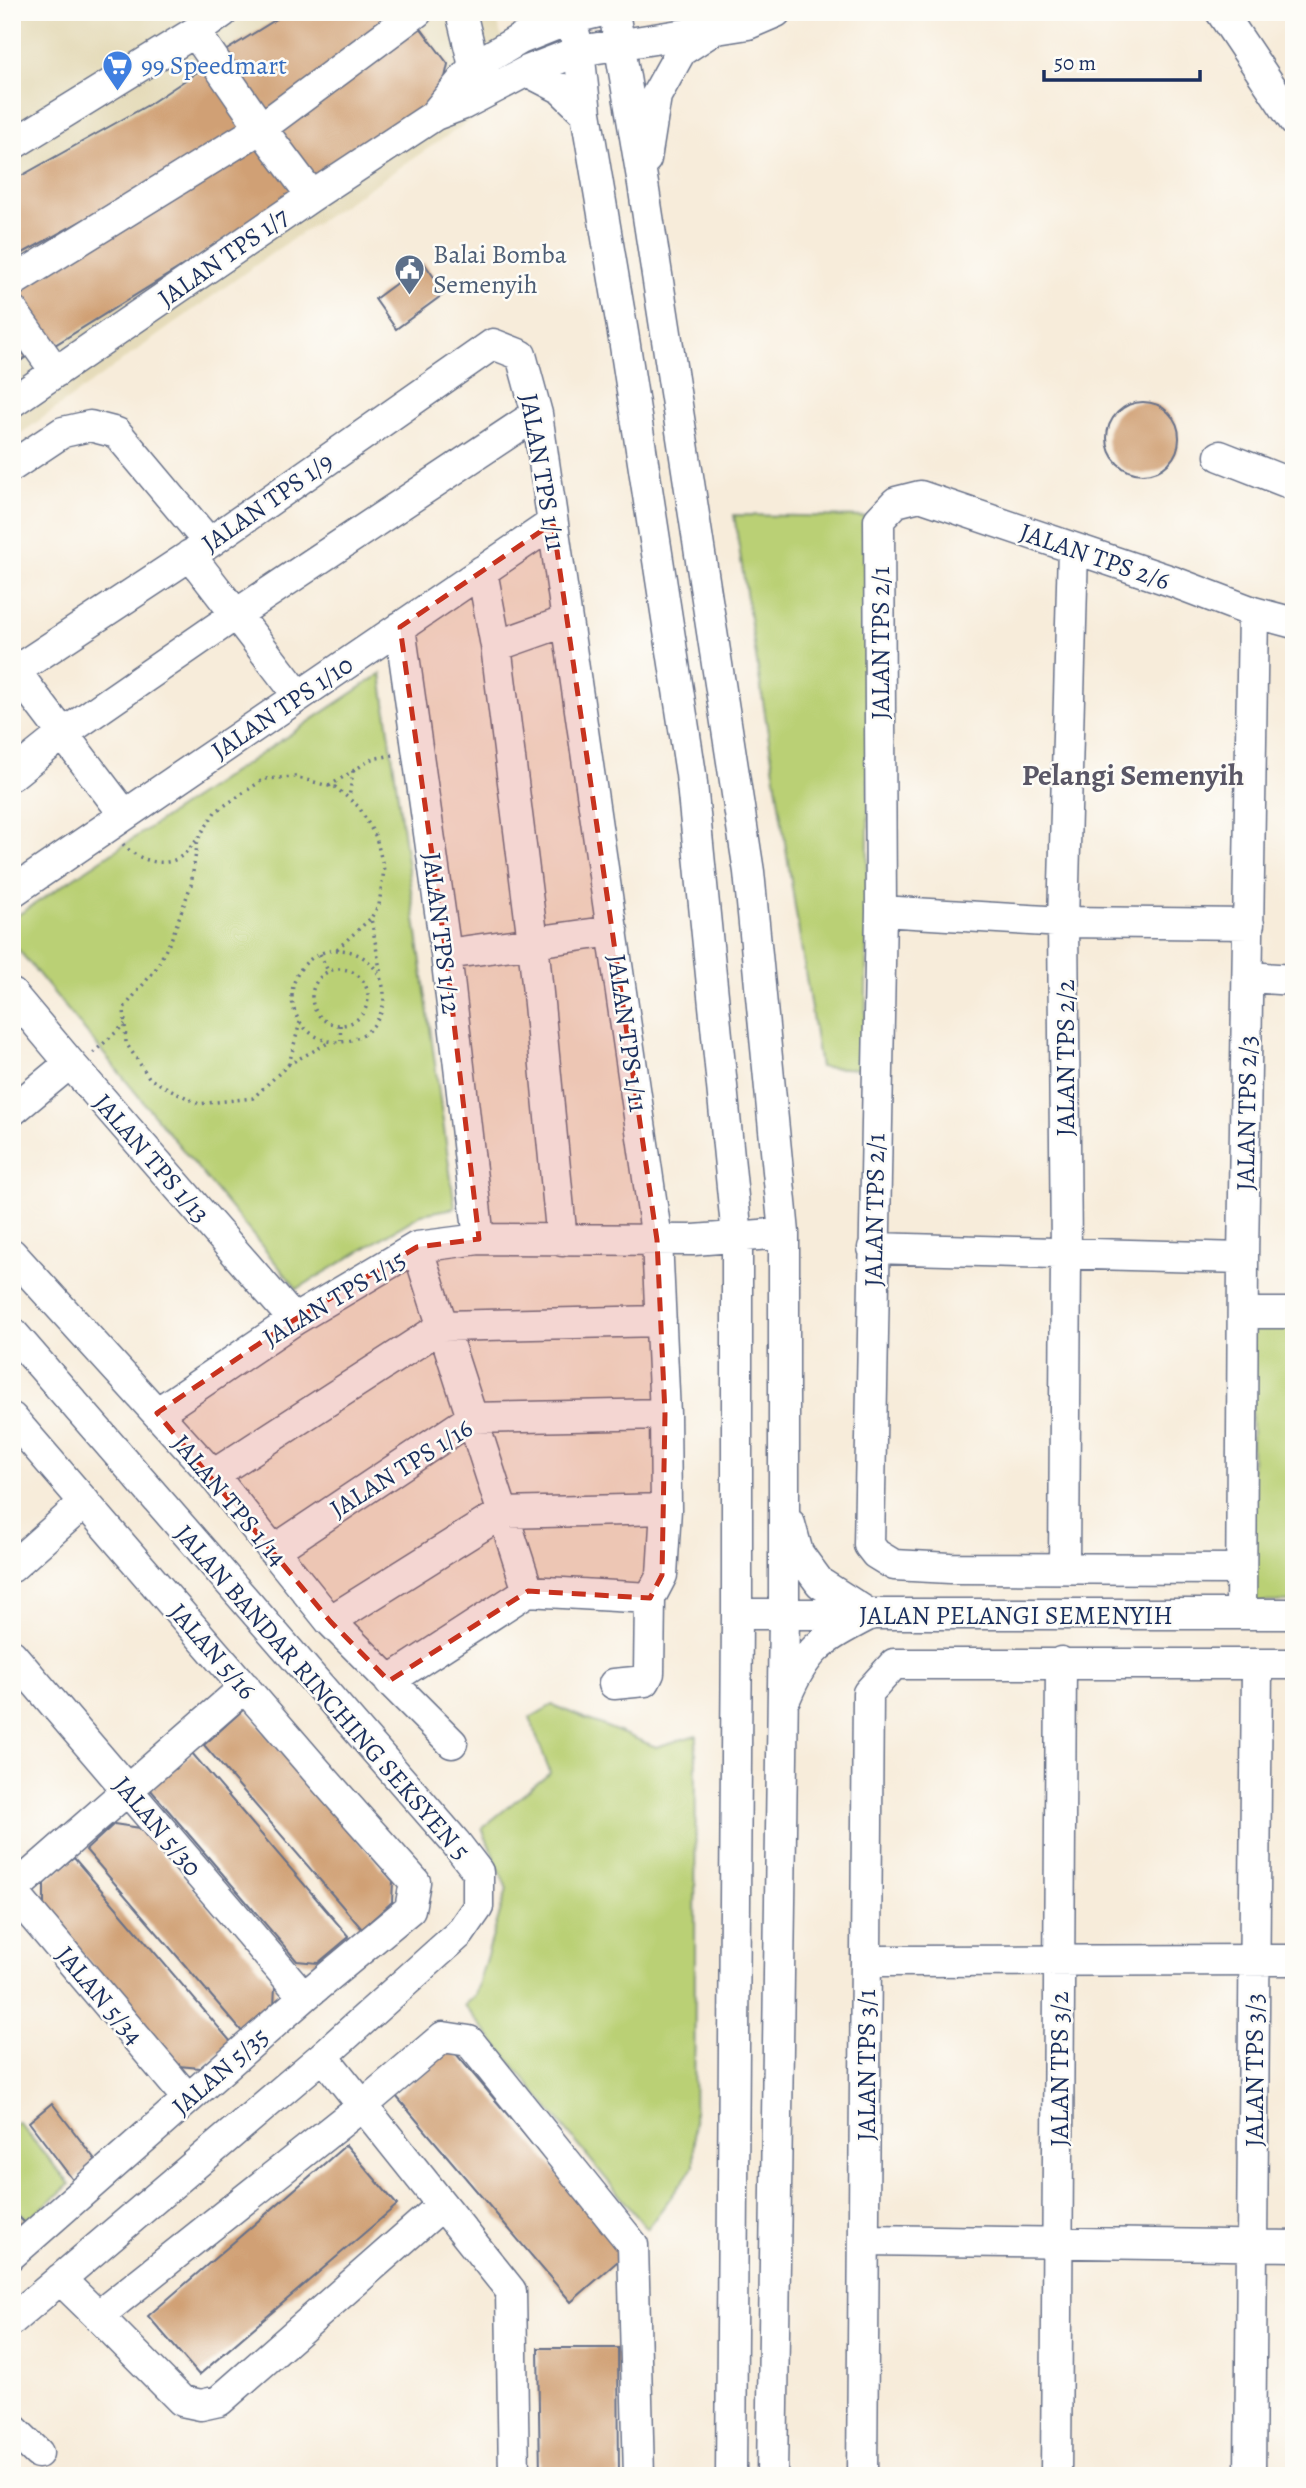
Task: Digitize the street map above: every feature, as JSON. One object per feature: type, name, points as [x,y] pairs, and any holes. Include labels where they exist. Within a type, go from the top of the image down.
[{"type":"street","points":[[12,145],[223,12]]},
{"type":"street","points":[[12,282],[261,128],[417,12]]},
{"type":"street","points":[[460,12],[474,66]]},
{"type":"street","points":[[614,12],[749,872],[784,1233],[784,1615],[772,2476]]},
{"type":"street","name":"JALAN TPS 1/7","points":[[12,402],[435,115],[464,104],[527,71],[579,51],[748,23],[776,12]]},
{"type":"street","points":[[1221,12],[1294,121]]},
{"type":"street","points":[[571,14],[579,51],[586,113],[691,774],[734,1188],[738,1269],[731,2476]]},
{"type":"street","name":"JALAN TPS 1/7","points":[[435,115],[474,66],[571,14]]},
{"type":"street","points":[[643,184],[656,96],[681,51],[716,28]]},
{"type":"street","points":[[195,32],[312,196]]},
{"type":"street","points":[[527,71],[560,88],[586,113]]},
{"type":"street","points":[[12,310],[56,372]]},
{"type":"street","name":"JALAN TPS 1/9","points":[[13,670],[200,549],[493,344],[521,355]]},
{"type":"street","name":"JALAN TPS 1/11","points":[[521,355],[537,414],[657,1240],[665,1414],[666,1508],[663,1575],[650,1598],[649,1673],[645,1681],[614,1684]]},
{"type":"street","points":[[12,775],[63,734],[235,615],[537,414]]},
{"type":"street","points":[[12,466],[63,432],[90,426],[117,433],[200,549],[235,615],[299,695]]},
{"type":"street","points":[[1220,456],[1294,485]]},
{"type":"street","name":"JALAN TPS 2/6","points":[[896,502],[920,496],[1253,612],[1294,623]]},
{"type":"street","name":"JALAN TPS 2/1","points":[[896,502],[880,520],[881,911],[869,1545],[876,1554],[894,1565],[950,1568],[1241,1569]]},
{"type":"street","name":"JALAN TPS 1/10","points":[[12,892],[120,826],[299,695],[553,523]]},
{"type":"street","name":"JALAN TPS 2/2","points":[[1064,1568],[1066,1253],[1063,922],[1073,548]]},
{"type":"street","points":[[482,571],[496,646],[533,942],[562,1241]]},
{"type":"street","name":"JALAN TPS 2/3","points":[[1241,1614],[1245,1313],[1243,1258],[1253,612]]},
{"type":"street","points":[[496,646],[567,621]]},
{"type":"street","name":"JALAN TPS 1/12","points":[[400,627],[446,954],[479,1239]]},
{"type":"street","points":[[13,670],[63,734],[120,826]]},
{"type":"street","points":[[881,911],[1063,922],[1249,924]]},
{"type":"street","points":[[446,954],[613,931]]},
{"type":"street","points":[[1248,977],[1294,979]]},
{"type":"street","name":"JALAN TPS 1/13","points":[[12,994],[80,1059],[294,1320]]},
{"type":"street","points":[[12,1111],[80,1059]]},
{"type":"street","points":[[734,1188],[694,1240],[738,1269]]},
{"type":"street","name":"JALAN TPS 1/15","points":[[157,1413],[294,1320],[417,1247],[479,1239],[694,1240],[784,1233]]},
{"type":"street","points":[[417,1247],[528,1591]]},
{"type":"street","points":[[873,1248],[1243,1258]]},
{"type":"street","name":"JALAN TPS 1/14","points":[[12,1254],[213,1475],[330,1621],[452,1743]]},
{"type":"street","points":[[1245,1313],[1294,1314]]},
{"type":"street","points":[[213,1475],[443,1326],[661,1321]]},
{"type":"street","name":"JALAN BANDAR RINCHING SEKSYEN 5","points":[[12,1332],[456,1842],[478,1872],[478,1907],[460,1933],[323,2056],[12,2320]]},
{"type":"street","name":"JALAN TPS 1/16","points":[[273,1550],[472,1418],[665,1414]]},
{"type":"street","name":"JALAN 5/16","points":[[12,1418],[415,1882]]},
{"type":"street","points":[[783,1493],[798,1553],[821,1583],[870,1615]]},
{"type":"street","points":[[12,1567],[85,1502]]},
{"type":"street","points":[[330,1621],[502,1513],[666,1508]]},
{"type":"street","points":[[389,1681],[528,1591],[650,1598]]},
{"type":"street","name":"JALAN PELANGI SEMENYIH","points":[[737,1614],[1294,1614]]},
{"type":"street","points":[[783,1706],[797,1671],[810,1653],[836,1632],[870,1615]]},
{"type":"street","points":[[1061,1662],[1294,1664]]},
{"type":"street","name":"JALAN TPS 3/1","points":[[862,2476],[868,1693],[894,1664],[1061,1662]]},
{"type":"street","name":"JALAN TPS 3/2","points":[[1056,2476],[1061,1662]]},
{"type":"street","name":"JALAN TPS 3/3","points":[[1251,2476],[1257,1664]]},
{"type":"street","name":"JALAN 5/30","points":[[15,1665],[128,1791],[304,1997]]},
{"type":"street","points":[[12,1891],[245,1687]]},
{"type":"street","name":"JALAN 5/35","points":[[12,2254],[304,1997],[410,1909],[415,1882]]},
{"type":"street","name":"JALAN 5/34","points":[[12,1891],[188,2099]]},
{"type":"street","points":[[867,1961],[1294,1960]]},
{"type":"street","points":[[98,2316],[362,2106],[443,2037],[469,2041],[633,2245],[639,2476]]},
{"type":"street","points":[[323,2056],[511,2291],[514,2476]]},
{"type":"street","points":[[60,2279],[182,2402],[201,2405],[219,2401],[442,2205]]},
{"type":"street","points":[[865,2240],[1294,2246]]},
{"type":"street","points":[[12,2428],[38,2454]]},
{"type":"path","points":[[329,786],[372,759],[402,754]]},
{"type":"path","points":[[349,799],[353,771]]},
{"type":"path","points":[[120,826],[131,854],[152,862],[179,859],[198,839],[215,812],[264,779],[295,777],[335,787],[359,807],[376,837],[384,870],[379,905],[371,918],[336,950]]},
{"type":"path","points":[[198,839],[185,905],[171,940],[155,970],[124,1008],[126,1043],[150,1079],[199,1104],[253,1098],[289,1064],[330,1042]]},
{"type":"path","points":[[371,918],[384,992],[384,1007],[378,1021],[368,1032],[355,1040],[341,1043],[330,1042],[308,1031],[299,1021],[292,996],[294,983],[309,960],[320,954],[336,950],[350,951],[363,957],[381,977]]},
{"type":"path","points":[[320,954],[328,971]]},
{"type":"path","points":[[346,969],[361,978],[366,986],[367,1004],[363,1013],[349,1024],[340,1025],[325,1021],[312,1003],[313,988],[328,971],[346,969]]},
{"type":"path","points":[[289,1064],[299,1021]]},
{"type":"path","points":[[80,1059],[125,1024]]},
{"type":"path","points":[[340,1025],[341,1043]]},
{"type":"highlighted area","points":[[553,523],[657,1240],[665,1414],[662,1575],[650,1598],[528,1591],[389,1681],[330,1621],[157,1413],[294,1320],[417,1247],[479,1239],[446,954],[400,627]]},
{"type":"shaded area","points":[[12,12],[496,12],[500,32],[523,85],[278,249],[12,440]]},
{"type":"green space","points":[[734,515],[872,517],[865,1069],[820,1067]]},
{"type":"green space","points":[[381,674],[455,1208],[422,1214],[297,1289],[12,942],[12,919]]},
{"type":"green space","points":[[1251,1321],[1294,1322],[1294,1602],[1253,1602]]},
{"type":"green space","points":[[552,1705],[656,1747],[696,1735],[694,2166],[647,2229],[464,2005],[475,1995],[507,1889],[482,1828],[550,1773],[530,1718]]},
{"type":"green space","points":[[18,2122],[70,2184],[27,2221],[12,2203],[12,2127]]},
{"type":"building","points":[[288,12],[408,12],[267,117],[222,53]]},
{"type":"building","points":[[416,22],[448,64],[441,96],[315,188],[273,127]]},
{"type":"building","points":[[208,65],[254,124],[12,259],[12,181],[148,105]]},
{"type":"building","points":[[261,139],[295,196],[50,348],[16,291]]},
{"type":"building","name":"Balai Bomba Semenyih","points":[[424,263],[445,293],[396,329],[375,299]]},
{"type":"building","points":[[12,337],[26,357],[12,367]]},
{"type":"building","points":[[1143,402],[1163,408],[1173,418],[1179,438],[1173,458],[1163,468],[1143,474],[1123,468],[1113,458],[1107,438],[1113,418],[1123,408]]},
{"type":"building","points":[[244,1709],[393,1881],[392,1902],[362,1929],[204,1745]]},
{"type":"building","points":[[192,1753],[349,1937],[318,1963],[297,1961],[150,1789]]},
{"type":"building","points":[[114,1824],[140,1828],[275,1986],[274,2007],[244,2034],[86,1850]]},
{"type":"building","points":[[74,1858],[231,2042],[200,2068],[179,2066],[44,1909],[44,1881]]},
{"type":"building","points":[[451,2048],[626,2254],[571,2302],[396,2096]]},
{"type":"building","points":[[52,2103],[97,2162],[73,2180],[29,2122]]},
{"type":"building","points":[[346,2145],[397,2205],[199,2375],[148,2316]]},
{"type":"building","points":[[12,2210],[25,2223],[12,2235]]},
{"type":"building","points":[[538,2348],[618,2348],[619,2476],[540,2476]]},
{"type":"place","name":"99 Speedmart","points":[[118,92]]},
{"type":"place","name":"Balai Bomba Semenyih","points":[[410,296]]},
{"type":"district","name":"Pelangi Semenyih","points":[[1133,775]]}]
